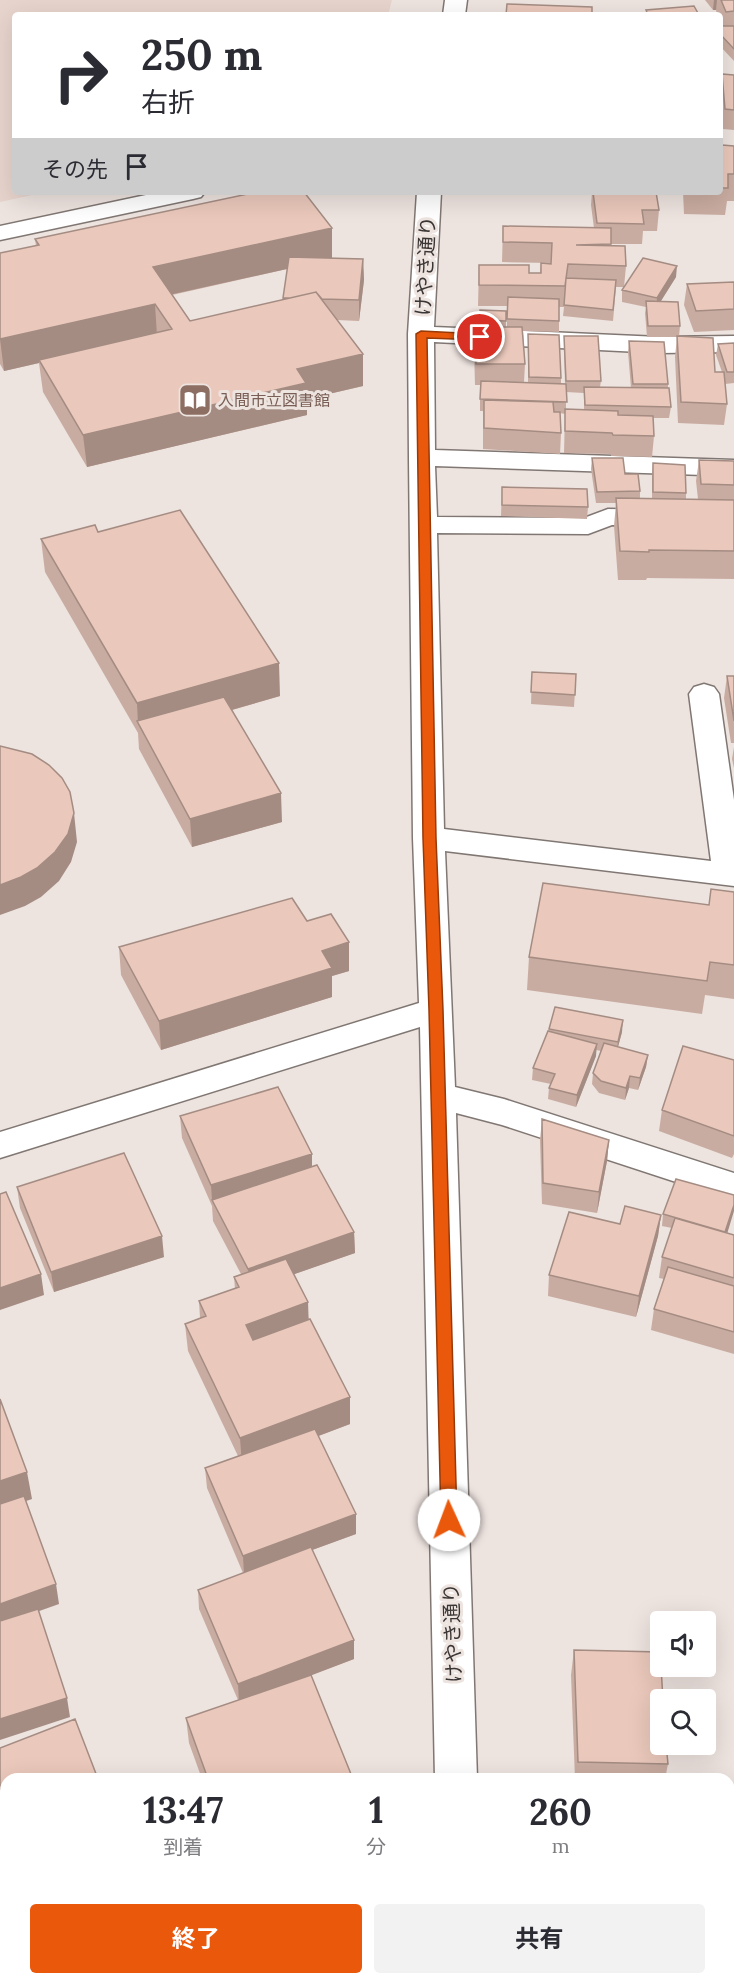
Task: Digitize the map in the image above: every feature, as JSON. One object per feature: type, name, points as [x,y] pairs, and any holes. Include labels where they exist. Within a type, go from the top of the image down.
[{"type":"street","points":[[0,233],[179,195]]},
{"type":"street","name":"けやき通り","points":[[429,195],[421,334],[423,525],[429,838],[436,1010],[456,1773]]},
{"type":"street","points":[[421,334],[660,345],[734,344]]},
{"type":"street","points":[[422,458],[734,468]]},
{"type":"street","points":[[423,525],[588,526],[608,517],[734,519]]},
{"type":"street","points":[[429,838],[731,875],[704,694]]},
{"type":"street","points":[[0,1145],[436,1010]]},
{"type":"street","points":[[437,1095],[504,1112],[734,1187]]},
{"type":"shaded area","points":[[0,0],[392,0],[389,12],[12,12],[12,195],[32,195],[0,202]]},
{"type":"building","points":[[721,0],[734,0],[734,11],[726,12]]},
{"type":"building","points":[[507,4],[592,7],[592,12],[506,12]]},
{"type":"building","points":[[694,6],[697,12],[647,12],[646,10]]},
{"type":"building","points":[[723,26],[734,26],[734,49],[723,37]]},
{"type":"building","points":[[723,74],[734,75],[734,110],[725,109]]},
{"type":"building","points":[[723,145],[734,146],[734,174],[728,174],[728,188],[723,188]]},
{"type":"building","points":[[243,195],[306,195],[332,228],[153,267],[190,321],[316,292],[363,354],[297,369],[306,383],[83,435],[39,360],[172,329],[155,304],[0,339],[0,253],[39,245],[35,239]]},
{"type":"building","points":[[593,195],[656,195],[659,210],[642,210],[644,224],[597,223]]},
{"type":"building","points":[[503,226],[611,228],[611,244],[576,245],[625,246],[626,266],[568,264],[565,286],[479,285],[479,265],[529,265],[529,273],[541,273],[541,263],[551,264],[552,243],[503,242]]},
{"type":"building","points":[[289,257],[363,259],[359,300],[322,299],[316,292],[283,298]]},
{"type":"building","points":[[643,258],[677,266],[657,298],[622,290]]},
{"type":"building","points":[[566,278],[616,280],[613,310],[564,305]]},
{"type":"building","points":[[734,282],[734,309],[696,311],[687,284]]},
{"type":"building","points":[[508,297],[559,299],[559,321],[507,319]]},
{"type":"building","points":[[646,301],[678,302],[680,326],[648,326]]},
{"type":"building","points":[[480,310],[506,311],[506,321],[480,320]]},
{"type":"building","points":[[474,327],[522,327],[525,364],[476,364]]},
{"type":"building","points":[[528,334],[559,335],[561,378],[529,377]]},
{"type":"building","points":[[564,336],[598,336],[601,381],[566,381]]},
{"type":"building","points":[[677,336],[713,338],[715,372],[724,372],[727,404],[681,402]]},
{"type":"building","points":[[629,341],[664,342],[668,384],[633,384]]},
{"type":"building","points":[[734,343],[734,372],[727,372],[718,344]]},
{"type":"building","points":[[481,381],[566,384],[567,402],[480,399]]},
{"type":"building","points":[[584,387],[669,388],[671,407],[585,405]]},
{"type":"building","points":[[484,400],[553,402],[554,412],[560,412],[561,433],[484,428]]},
{"type":"building","points":[[565,409],[618,411],[618,415],[653,416],[654,436],[565,431]]},
{"type":"building","points":[[592,458],[623,458],[625,474],[638,474],[640,491],[597,492]]},
{"type":"building","points":[[699,460],[734,461],[734,485],[701,484]]},
{"type":"building","points":[[653,463],[685,465],[686,493],[653,492]]},
{"type":"building","points":[[502,487],[587,489],[588,507],[502,505]]},
{"type":"building","points":[[616,498],[734,500],[734,551],[620,551]]},
{"type":"building","points":[[180,510],[279,663],[137,703],[41,539],[95,525],[98,532]]},
{"type":"building","points":[[532,672],[576,674],[575,695],[531,692]]},
{"type":"building","points":[[727,676],[734,676],[734,721]]},
{"type":"building","points":[[224,697],[281,793],[190,819],[137,721]]},
{"type":"building","points":[[0,746],[32,754],[49,765],[62,778],[70,792],[74,813],[68,834],[55,852],[37,868],[0,885]]},
{"type":"building","points":[[543,883],[709,905],[711,889],[734,892],[734,965],[710,962],[707,981],[529,957]]},
{"type":"building","points":[[292,898],[307,921],[331,914],[349,942],[322,951],[332,968],[159,1021],[119,947]]},
{"type":"building","points":[[555,1007],[623,1020],[618,1042],[549,1029]]},
{"type":"building","points":[[548,1031],[597,1044],[577,1095],[549,1088],[555,1074],[533,1068]]},
{"type":"building","points":[[604,1043],[648,1055],[640,1078],[630,1076],[626,1088],[601,1081],[593,1073]]},
{"type":"building","points":[[683,1046],[734,1060],[734,1136],[662,1110]]},
{"type":"building","points":[[278,1087],[312,1154],[211,1185],[180,1116]]},
{"type":"building","points":[[542,1119],[609,1140],[599,1192],[543,1183]]},
{"type":"building","points":[[124,1153],[162,1236],[51,1272],[17,1187]]},
{"type":"building","points":[[317,1165],[354,1232],[248,1269],[212,1200]]},
{"type":"building","points":[[676,1179],[734,1195],[734,1205],[725,1232],[663,1214]]},
{"type":"building","points":[[6,1192],[41,1274],[0,1288],[0,1194]]},
{"type":"building","points":[[625,1206],[661,1215],[639,1296],[549,1275],[569,1212],[620,1224]]},
{"type":"building","points":[[675,1218],[734,1235],[734,1278],[662,1257]]},
{"type":"building","points":[[286,1259],[308,1302],[246,1325],[253,1340],[310,1319],[350,1397],[240,1438],[185,1324],[206,1316],[199,1301],[239,1287],[234,1277]]},
{"type":"building","points":[[668,1267],[734,1286],[734,1332],[654,1309]]},
{"type":"building","points":[[0,1399],[27,1472],[0,1481]]},
{"type":"building","points":[[315,1429],[356,1514],[243,1556],[205,1468]]},
{"type":"building","points":[[24,1496],[56,1584],[0,1604],[0,1504]]},
{"type":"building","points":[[311,1547],[354,1640],[238,1684],[198,1590]]},
{"type":"building","points":[[38,1609],[67,1698],[0,1719],[0,1621]]},
{"type":"building","points":[[574,1650],[650,1652],[650,1677],[662,1677],[662,1689],[650,1689],[650,1755],[667,1755],[668,1764],[578,1762]]},
{"type":"building","points":[[311,1675],[351,1773],[206,1773],[186,1718]]},
{"type":"building","points":[[75,1719],[96,1773],[0,1773],[0,1748]]},
{"type":"place","name":"入間市立図書館","points":[[195,400]]},
{"type":"route","points":[[449,1520],[436,1010],[429,838],[421,334],[480,337]]}]
